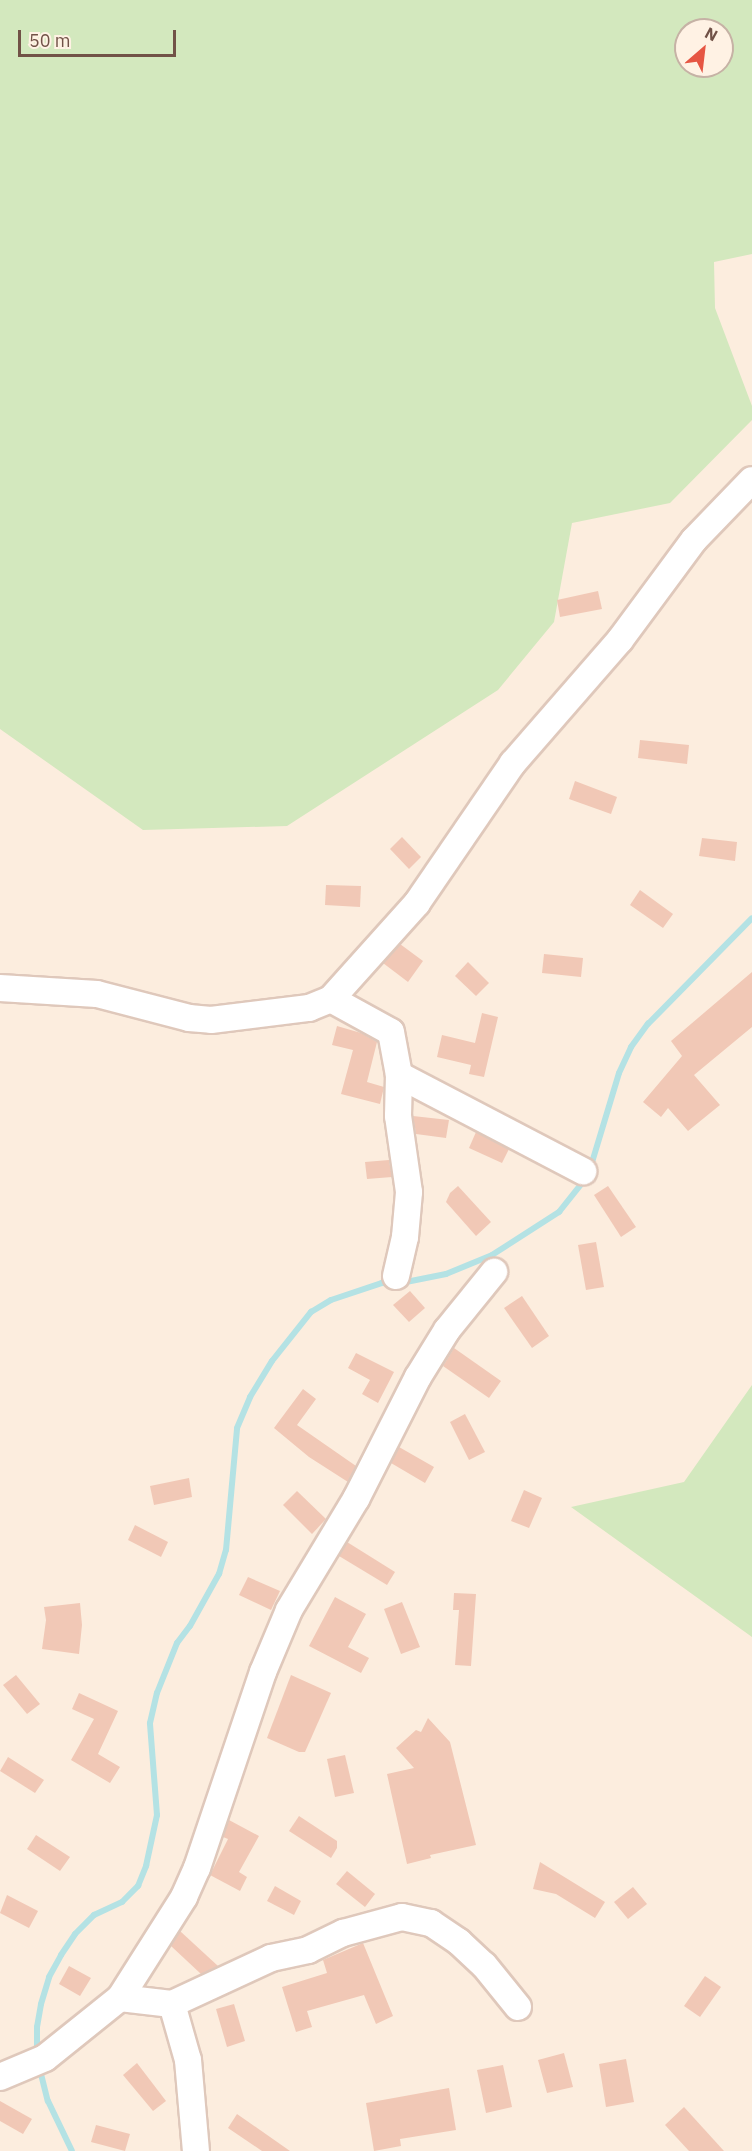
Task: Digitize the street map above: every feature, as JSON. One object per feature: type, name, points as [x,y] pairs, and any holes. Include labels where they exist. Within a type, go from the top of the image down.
[{"type":"street","points":[[0,988],[98,994],[189,1018],[211,1020],[309,1008],[331,999],[417,903],[513,763],[620,640],[694,540],[752,480]]},
{"type":"street","points":[[331,999],[391,1032],[399,1075],[398,1116],[410,1192],[405,1238],[396,1276]]},
{"type":"street","points":[[399,1075],[583,1171]]},
{"type":"street","points":[[0,2077],[37,2061],[120,1998],[184,1897],[197,1868],[263,1672],[290,1610],[356,1499],[418,1377],[447,1330],[494,1272]]},
{"type":"street","points":[[120,1998],[172,2004],[271,1958],[308,1950],[343,1934],[402,1917],[431,1923],[459,1942],[484,1965],[518,2007]]},
{"type":"street","points":[[172,2004],[188,2060],[196,2151]]},
{"type":"green space","points":[[0,0],[752,0],[752,254],[714,262],[715,308],[752,406],[752,420],[670,503],[572,523],[554,622],[498,690],[287,826],[143,830],[0,729]]},
{"type":"green space","points":[[752,1385],[752,1637],[571,1507],[684,1482]]},
{"type":"building","points":[[598,591],[602,609],[560,617],[557,600]]},
{"type":"building","points":[[640,740],[689,745],[687,764],[638,758]]},
{"type":"building","points":[[575,781],[617,797],[611,814],[569,799]]},
{"type":"building","points":[[402,837],[421,857],[409,869],[390,849]]},
{"type":"building","points":[[702,838],[737,842],[735,861],[699,856]]},
{"type":"building","points":[[326,885],[361,886],[360,907],[325,905]]},
{"type":"building","points":[[640,890],[673,914],[663,928],[630,905]]},
{"type":"building","points":[[400,944],[423,961],[408,982],[383,963]]},
{"type":"building","points":[[544,954],[583,958],[581,977],[542,973]]},
{"type":"building","points":[[468,962],[489,983],[476,996],[455,976]]},
{"type":"building","points":[[752,972],[752,1027],[694,1075],[720,1105],[688,1131],[668,1108],[661,1117],[643,1102],[682,1056],[671,1041]]},
{"type":"building","points":[[482,1013],[498,1017],[484,1077],[469,1074],[471,1065],[437,1057],[442,1035],[475,1043]]},
{"type":"building","points":[[337,1026],[361,1033],[377,1042],[367,1082],[384,1087],[380,1104],[341,1094],[353,1050],[332,1045]]},
{"type":"building","points":[[413,1116],[449,1120],[446,1138],[416,1134]]},
{"type":"building","points":[[476,1132],[509,1149],[502,1163],[469,1148]]},
{"type":"building","points":[[389,1160],[392,1177],[367,1179],[365,1162]]},
{"type":"building","points":[[458,1186],[491,1222],[476,1236],[446,1202],[450,1193]]},
{"type":"building","points":[[608,1186],[636,1227],[621,1237],[594,1195]]},
{"type":"building","points":[[596,1242],[604,1287],[586,1290],[578,1245]]},
{"type":"building","points":[[410,1291],[425,1308],[409,1322],[393,1305]]},
{"type":"building","points":[[522,1296],[549,1336],[532,1348],[504,1308]]},
{"type":"building","points":[[454,1348],[501,1381],[489,1398],[443,1366]]},
{"type":"building","points":[[356,1353],[394,1372],[378,1403],[362,1394],[370,1380],[348,1368]]},
{"type":"building","points":[[303,1389],[316,1399],[297,1425],[356,1466],[348,1482],[309,1457],[274,1428]]},
{"type":"building","points":[[465,1414],[485,1452],[469,1460],[450,1422]]},
{"type":"building","points":[[399,1447],[434,1467],[425,1483],[391,1463]]},
{"type":"building","points":[[189,1478],[192,1497],[154,1505],[150,1486]]},
{"type":"building","points":[[524,1490],[542,1498],[529,1528],[511,1521]]},
{"type":"building","points":[[297,1491],[326,1519],[312,1534],[283,1505]]},
{"type":"building","points":[[135,1525],[168,1542],[161,1557],[128,1540]]},
{"type":"building","points":[[347,1542],[395,1572],[387,1585],[339,1556]]},
{"type":"building","points":[[248,1577],[280,1591],[271,1610],[239,1595]]},
{"type":"building","points":[[454,1593],[476,1594],[471,1666],[455,1665],[459,1610],[453,1610]]},
{"type":"building","points":[[335,1597],[366,1614],[348,1647],[369,1658],[361,1673],[309,1646]]},
{"type":"building","points":[[402,1602],[420,1647],[401,1654],[384,1609]]},
{"type":"building","points":[[80,1603],[82,1625],[79,1654],[42,1649],[46,1620],[44,1607]]},
{"type":"building","points":[[16,1675],[40,1704],[27,1714],[3,1685]]},
{"type":"building","points":[[291,1675],[331,1693],[305,1752],[299,1752],[267,1738]]},
{"type":"building","points":[[79,1693],[118,1711],[98,1754],[120,1767],[110,1783],[71,1760],[94,1719],[72,1709]]},
{"type":"building","points":[[428,1718],[450,1742],[476,1845],[430,1855],[431,1858],[407,1864],[387,1774],[414,1768],[396,1748],[416,1730],[421,1732]]},
{"type":"building","points":[[345,1755],[354,1793],[335,1797],[327,1759]]},
{"type":"building","points":[[8,1757],[44,1780],[35,1793],[0,1771]]},
{"type":"building","points":[[299,1816],[337,1841],[337,1848],[331,1858],[289,1831]]},
{"type":"building","points":[[229,1820],[259,1836],[239,1872],[247,1877],[240,1891],[210,1875],[228,1839],[223,1837]]},
{"type":"building","points":[[36,1835],[70,1857],[60,1871],[27,1849]]},
{"type":"building","points":[[540,1862],[605,1902],[595,1918],[556,1894],[533,1889]]},
{"type":"building","points":[[347,1871],[375,1894],[365,1907],[336,1884]]},
{"type":"building","points":[[275,1886],[301,1901],[294,1915],[267,1901]]},
{"type":"building","points":[[633,1887],[647,1904],[628,1919],[614,1902]]},
{"type":"building","points":[[7,1895],[38,1911],[29,1928],[0,1913]]},
{"type":"building","points":[[180,1931],[218,1966],[201,1974],[171,1946]]},
{"type":"building","points":[[363,1943],[393,2016],[376,2024],[364,1995],[307,2011],[312,2027],[296,2032],[282,1987],[327,1973],[323,1960]]},
{"type":"building","points":[[69,1966],[91,1978],[80,1996],[59,1984]]},
{"type":"building","points":[[705,1976],[721,1987],[700,2017],[684,2006]]},
{"type":"building","points":[[234,2004],[245,2041],[227,2047],[216,2009]]},
{"type":"building","points":[[564,2053],[573,2087],[547,2093],[538,2060]]},
{"type":"building","points":[[626,2059],[634,2102],[606,2107],[599,2064]]},
{"type":"building","points":[[137,2063],[166,2101],[153,2111],[123,2075]]},
{"type":"building","points":[[503,2065],[512,2107],[486,2113],[477,2070]]},
{"type":"building","points":[[449,2088],[456,2130],[400,2139],[401,2146],[374,2151],[366,2103]]},
{"type":"building","points":[[0,2101],[32,2119],[23,2134],[0,2121]]},
{"type":"building","points":[[684,2107],[724,2151],[689,2151],[665,2125]]},
{"type":"building","points":[[237,2114],[290,2151],[262,2151],[228,2128]]},
{"type":"building","points":[[96,2125],[130,2134],[125,2151],[91,2142]]},
{"type":"waterway","points":[[590,1169],[619,1073],[631,1047],[648,1024],[752,918]]},
{"type":"waterway","points":[[37,2053],[37,2027],[41,2004],[49,1977],[61,1955],[75,1934],[94,1915],[122,1902],[138,1886],[146,1866],[157,1815],[150,1723],[157,1693],[177,1643],[190,1626],[219,1574],[226,1550],[237,1428],[250,1397],[272,1361],[311,1312],[331,1300],[382,1283],[396,1284],[446,1274],[492,1255],[559,1212],[586,1178]]},
{"type":"waterway","points":[[39,2066],[48,2101],[72,2151]]}]
